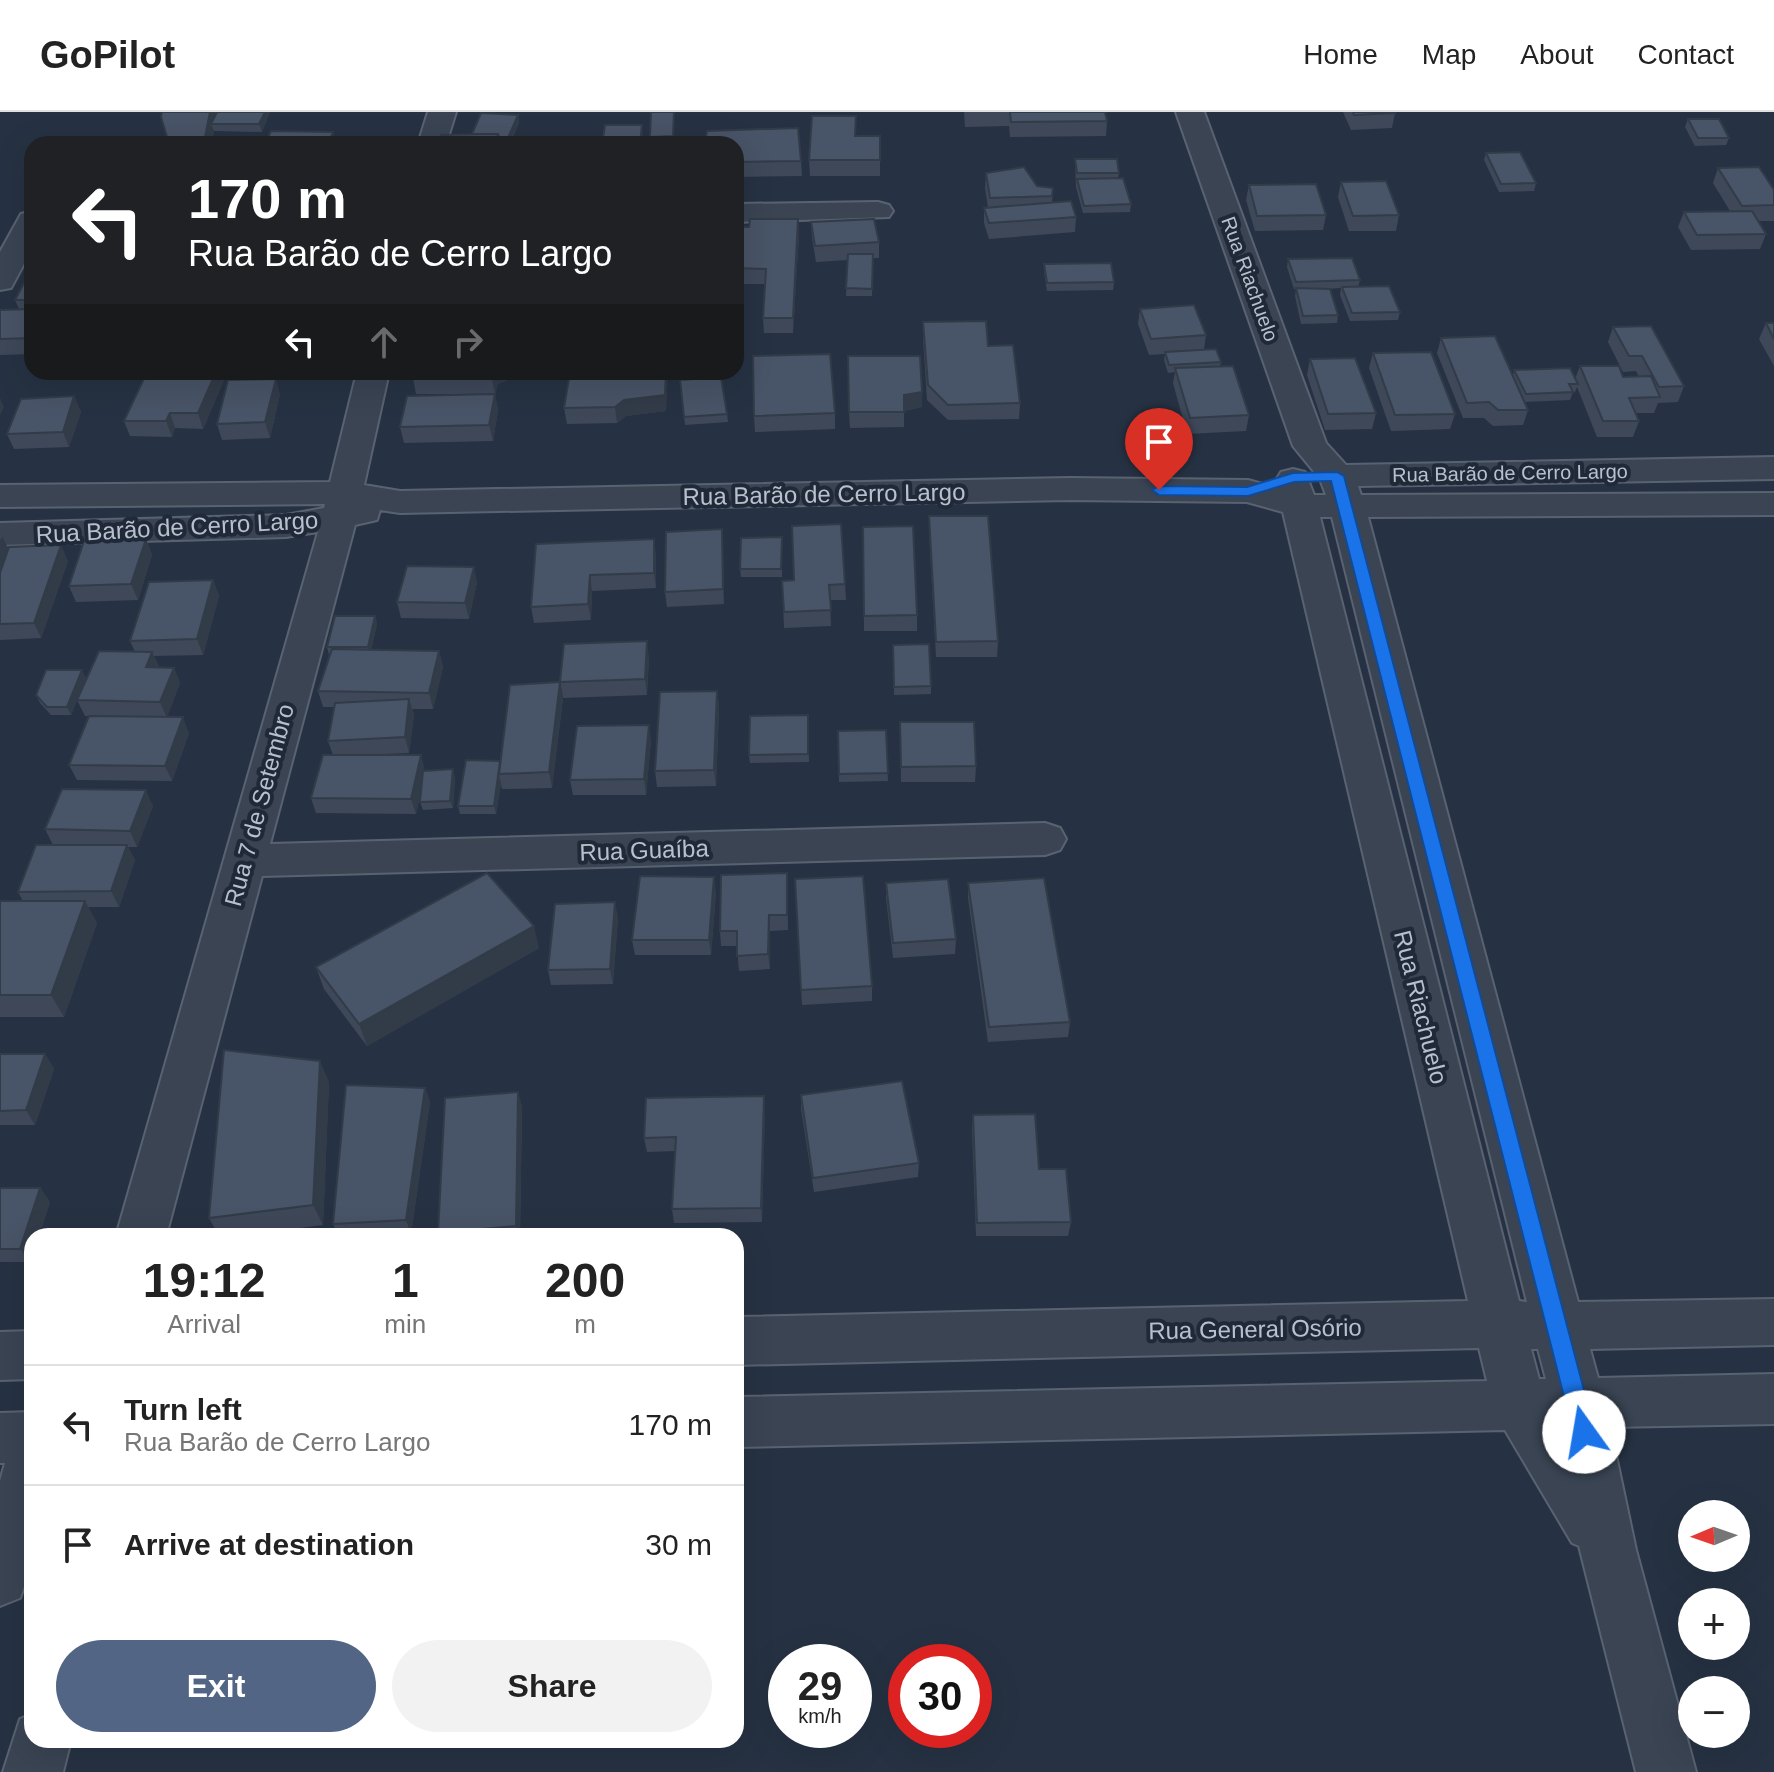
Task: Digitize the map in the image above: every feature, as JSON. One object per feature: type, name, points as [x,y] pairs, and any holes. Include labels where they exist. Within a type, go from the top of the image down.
[{"type":"street","points":[[434,136],[442,112]]},
{"type":"street","name":"Rua Riachuelo","points":[[1190,112],[1317,483],[1578,1402],[1608,1550],[1666,1772]]},
{"type":"street","points":[[744,213],[878,211]]},
{"type":"street","points":[[0,281],[24,235]]},
{"type":"street","name":"Rua 7 de Setembro","points":[[143,1228],[342,506],[371,380]]},
{"type":"street","name":"Rua Barão de Cerro Largo","points":[[0,496],[342,506],[400,502],[1070,489],[1248,491],[1317,483],[1774,468]]},
{"type":"street","points":[[1698,469],[1710,505]]},
{"type":"street","name":"Rua Riachuelo","points":[[1317,483],[1498,1324],[1519,1405],[1608,1550]]},
{"type":"street","name":"Rua Barão de Cerro Largo","points":[[1317,483],[1710,505],[1774,504]]},
{"type":"street","name":"Rua Barão de Cerro Largo","points":[[0,534],[286,526],[342,506]]},
{"type":"street","name":"Rua Guaíba","points":[[243,861],[1045,839]]},
{"type":"street","name":"Rua General Osório","points":[[744,1341],[1498,1324],[1557,1326],[1774,1322]]},
{"type":"street","points":[[0,1356],[24,1355]]},
{"type":"street","points":[[744,1422],[1774,1399]]},
{"type":"street","points":[[0,1438],[24,1437]]},
{"type":"street","points":[[0,1578],[24,1492]]},
{"type":"street","points":[[33,1772],[39,1748]]},
{"type":"building","points":[[162,112],[210,112],[205,136],[167,136]]},
{"type":"building","points":[[217,112],[265,112],[259,124],[211,124]]},
{"type":"building","points":[[651,112],[674,112],[673,136],[650,136]]},
{"type":"building","points":[[1010,112],[1105,112],[1107,121],[1011,122]]},
{"type":"building","points":[[1353,112],[1395,112],[1395,113],[1354,115]]},
{"type":"building","points":[[481,113],[518,115],[509,136],[472,134]]},
{"type":"building","points":[[812,116],[856,116],[855,136],[880,136],[880,160],[809,160]]},
{"type":"building","points":[[1688,119],[1719,119],[1729,138],[1698,138]]},
{"type":"building","points":[[605,125],[642,125],[641,136],[603,136]]},
{"type":"building","points":[[798,128],[801,161],[744,162],[744,136],[706,136],[707,131]]},
{"type":"building","points":[[271,131],[333,132],[331,136],[269,136]]},
{"type":"building","points":[[498,134],[498,136],[441,135]]},
{"type":"building","points":[[1520,152],[1536,183],[1501,184],[1486,153]]},
{"type":"building","points":[[1075,159],[1117,159],[1119,173],[1077,173]]},
{"type":"building","points":[[1024,167],[1037,186],[1053,188],[1052,196],[990,198],[986,173]]},
{"type":"building","points":[[1759,167],[1774,190],[1774,205],[1742,206],[1718,168]]},
{"type":"building","points":[[1123,178],[1131,204],[1084,206],[1077,179]]},
{"type":"building","points":[[1386,181],[1399,215],[1353,216],[1341,182]]},
{"type":"building","points":[[1316,184],[1326,215],[1257,216],[1249,185]]},
{"type":"building","points":[[1071,201],[1076,217],[989,223],[984,208]]},
{"type":"building","points":[[1752,211],[1766,234],[1697,235],[1684,212]]},
{"type":"building","points":[[750,219],[798,219],[793,318],[763,318],[766,269],[744,268],[744,227],[749,227]]},
{"type":"building","points":[[874,219],[879,242],[815,246],[811,222]]},
{"type":"building","points":[[848,254],[873,254],[872,289],[846,288]]},
{"type":"building","points":[[1352,258],[1360,280],[1296,282],[1288,259]]},
{"type":"building","points":[[1111,263],[1114,282],[1047,283],[1044,264]]},
{"type":"building","points":[[24,283],[24,300],[15,300]]},
{"type":"building","points":[[1389,286],[1400,312],[1352,313],[1342,287]]},
{"type":"building","points":[[1296,288],[1330,289],[1338,315],[1303,316]]},
{"type":"building","points":[[1194,305],[1206,335],[1151,339],[1140,309]]},
{"type":"building","points":[[24,309],[24,338],[0,339],[0,310]]},
{"type":"building","points":[[986,321],[988,346],[1013,345],[1020,403],[948,405],[928,385],[923,322]]},
{"type":"building","points":[[1766,323],[1774,323],[1774,339]]},
{"type":"building","points":[[1651,326],[1684,386],[1659,387],[1642,356],[1629,356],[1613,327]]},
{"type":"building","points":[[1495,336],[1528,410],[1498,410],[1489,402],[1467,403],[1441,338]]},
{"type":"building","points":[[1216,349],[1221,362],[1169,365],[1165,352]]},
{"type":"building","points":[[1431,352],[1455,414],[1395,415],[1373,353]]},
{"type":"building","points":[[830,354],[835,413],[754,416],[753,356]]},
{"type":"building","points":[[848,356],[920,356],[922,392],[904,395],[904,412],[849,412]]},
{"type":"building","points":[[1355,358],[1376,413],[1328,414],[1310,359]]},
{"type":"building","points":[[1233,366],[1249,415],[1190,418],[1175,368]]},
{"type":"building","points":[[1580,366],[1619,366],[1623,377],[1651,376],[1660,397],[1629,398],[1639,421],[1603,421]]},
{"type":"building","points":[[1570,368],[1578,384],[1569,384],[1573,392],[1526,394],[1514,370]]},
{"type":"building","points":[[143,380],[212,380],[198,413],[170,413],[166,421],[124,421]]},
{"type":"building","points":[[228,380],[276,380],[265,422],[217,424]]},
{"type":"building","points":[[569,380],[666,380],[665,395],[624,400],[615,407],[564,408]]},
{"type":"building","points":[[680,380],[721,380],[727,414],[684,417]]},
{"type":"building","points":[[495,394],[489,425],[400,427],[407,396]]},
{"type":"building","points":[[74,396],[63,432],[7,434],[21,399]]},
{"type":"building","points":[[929,516],[988,516],[998,641],[936,642]]},
{"type":"building","points":[[841,524],[845,584],[829,585],[831,610],[784,612],[782,581],[794,580],[792,526]]},
{"type":"building","points":[[913,526],[917,615],[864,616],[863,527]]},
{"type":"building","points":[[722,529],[723,589],[665,592],[666,532]]},
{"type":"building","points":[[782,537],[781,569],[740,569],[741,538]]},
{"type":"building","points":[[146,539],[131,584],[69,586],[84,541]]},
{"type":"building","points":[[654,539],[654,573],[590,575],[588,604],[531,607],[536,544]]},
{"type":"building","points":[[61,545],[34,623],[0,624],[0,573],[9,547]]},
{"type":"building","points":[[407,566],[474,567],[465,603],[397,602]]},
{"type":"building","points":[[213,580],[197,639],[130,641],[149,582]]},
{"type":"building","points":[[335,616],[375,616],[368,647],[327,647]]},
{"type":"building","points":[[647,641],[645,679],[560,682],[564,644]]},
{"type":"building","points":[[929,644],[931,686],[894,687],[893,645]]},
{"type":"building","points":[[332,649],[439,651],[429,693],[318,691]]},
{"type":"building","points":[[99,651],[152,652],[146,667],[174,668],[160,702],[77,700]]},
{"type":"building","points":[[46,670],[82,670],[67,707],[47,707],[36,695]]},
{"type":"building","points":[[560,682],[549,772],[499,774],[510,685]]},
{"type":"building","points":[[717,691],[714,770],[655,771],[660,692]]},
{"type":"building","points":[[409,699],[405,737],[328,741],[335,703]]},
{"type":"building","points":[[808,715],[808,754],[749,755],[750,716]]},
{"type":"building","points":[[89,716],[183,717],[165,766],[69,765]]},
{"type":"building","points":[[900,722],[974,722],[976,766],[901,767]]},
{"type":"building","points":[[649,725],[644,779],[570,780],[577,726]]},
{"type":"building","points":[[886,730],[888,773],[839,774],[838,731]]},
{"type":"building","points":[[323,755],[421,755],[411,799],[311,798]]},
{"type":"building","points":[[466,760],[500,761],[494,806],[458,806]]},
{"type":"building","points":[[453,769],[450,801],[420,802],[423,771]]},
{"type":"building","points":[[62,789],[146,790],[130,831],[45,829]]},
{"type":"building","points":[[36,845],[127,845],[111,891],[18,892]]},
{"type":"building","points":[[487,873],[534,926],[359,1024],[316,967]]},
{"type":"building","points":[[787,873],[787,915],[769,915],[768,954],[737,956],[737,931],[720,931],[721,875]]},
{"type":"building","points":[[640,876],[714,877],[709,940],[632,940]]},
{"type":"building","points":[[863,876],[872,986],[801,990],[795,879]]},
{"type":"building","points":[[1044,878],[1070,1022],[989,1027],[968,883]]},
{"type":"building","points":[[948,879],[956,939],[893,943],[886,883]]},
{"type":"building","points":[[0,901],[85,901],[51,995],[0,995]]},
{"type":"building","points":[[615,902],[610,969],[548,970],[555,904]]},
{"type":"building","points":[[224,1050],[320,1061],[313,1205],[209,1218]]},
{"type":"building","points":[[0,1054],[45,1054],[26,1110],[0,1111]]},
{"type":"building","points":[[902,1081],[919,1163],[813,1178],[801,1095]]},
{"type":"building","points":[[346,1085],[425,1088],[406,1220],[333,1224]]},
{"type":"building","points":[[518,1092],[516,1226],[438,1228],[445,1098]]},
{"type":"building","points":[[764,1096],[761,1208],[672,1209],[676,1137],[644,1138],[646,1098]]},
{"type":"building","points":[[1035,1114],[1039,1169],[1066,1169],[1071,1222],[977,1223],[973,1115]]},
{"type":"building","points":[[0,1188],[40,1188],[27,1228],[24,1228],[20,1249],[0,1249]]},
{"type":"route","points":[[1159,490],[1248,491],[1293,478],[1337,476],[1584,1432]]}]
